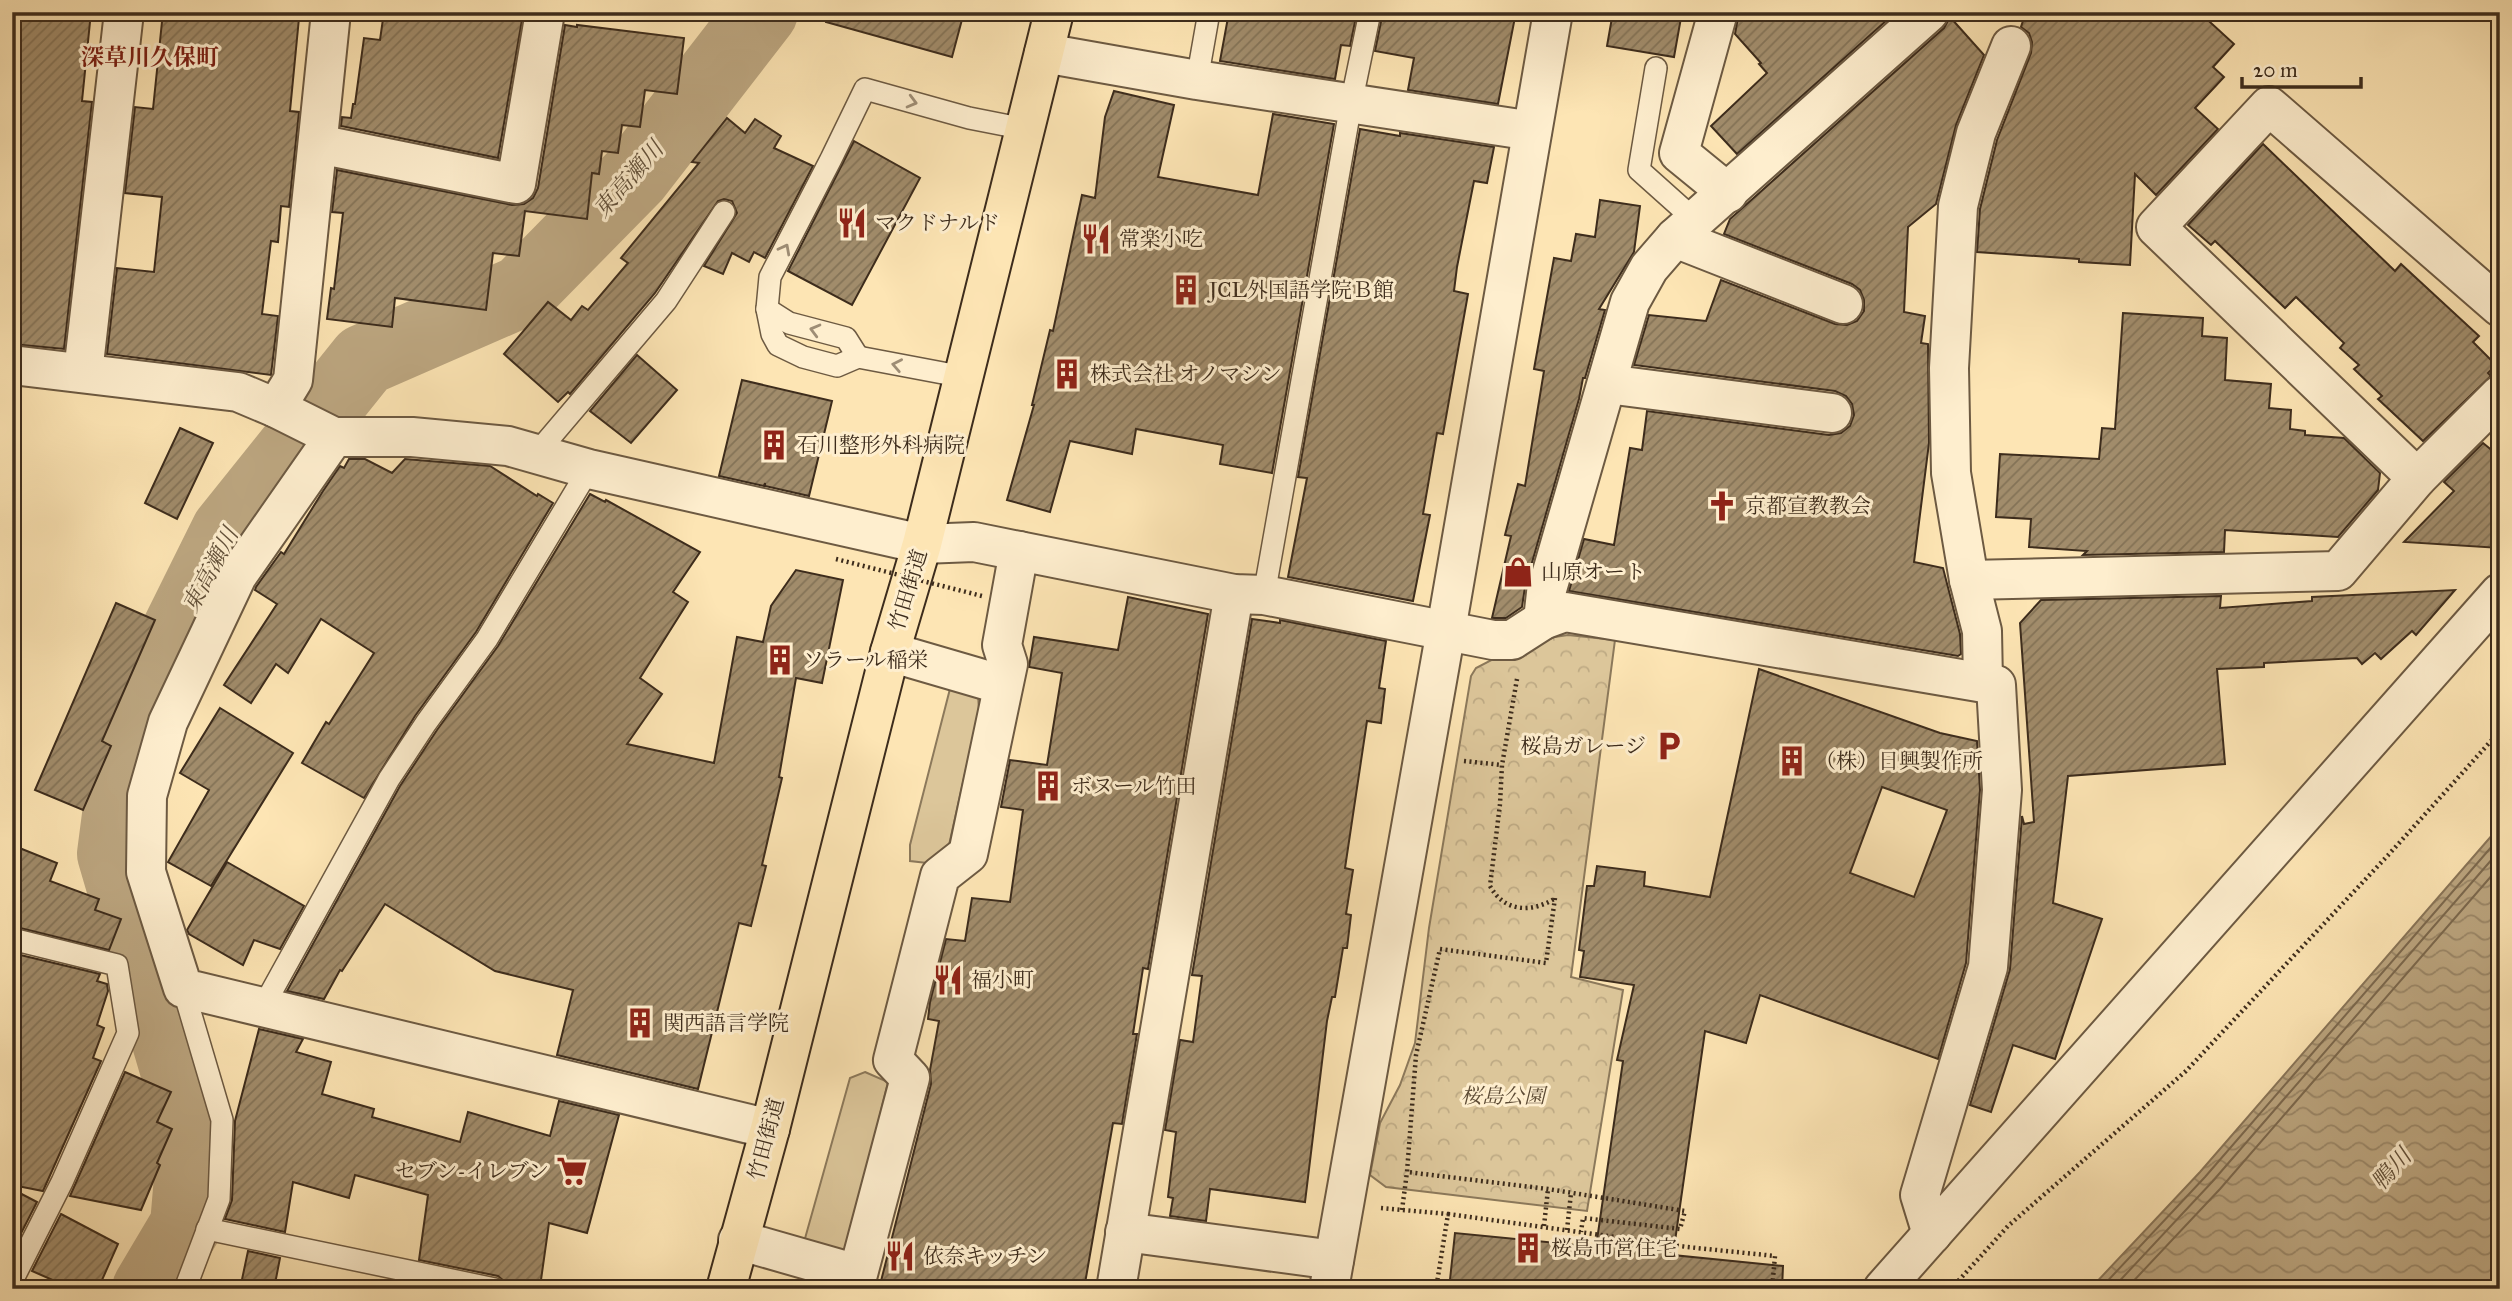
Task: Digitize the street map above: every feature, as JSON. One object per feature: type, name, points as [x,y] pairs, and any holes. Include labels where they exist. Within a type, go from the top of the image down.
[{"type":"highway","name":"竹田街道","points":[[726,1289],[770,1129],[890,652],[922,544],[1054,12]]},
{"type":"street","points":[[83,373],[124,12]]},
{"type":"street","points":[[276,408],[293,380],[331,12]]},
{"type":"street","points":[[317,144],[516,184],[545,12]]},
{"type":"street","points":[[1125,1233],[1331,1274],[1553,12]]},
{"type":"street","points":[[1718,12],[1679,153],[1728,193]]},
{"type":"street","points":[[1543,620],[1546,593],[1630,302],[1649,268],[1686,229],[1929,12]]},
{"type":"street","points":[[1983,682],[1982,631],[1969,580],[1951,473],[1949,368],[1958,206],[1976,133],[2011,46]]},
{"type":"street","points":[[1044,53],[1197,80],[1532,131]]},
{"type":"street","points":[[2417,478],[2156,227],[2269,106],[2500,307]]},
{"type":"street","points":[[1686,229],[1843,304]]},
{"type":"street","points":[[12,365],[238,392],[334,437],[412,437],[508,446],[589,469],[922,544],[974,542],[1493,640],[1512,640],[1543,620],[1565,612],[1996,685],[2003,790],[1989,967],[1920,1195],[1931,1234]]},
{"type":"street","points":[[1607,384],[1832,412]]},
{"type":"street","points":[[1969,580],[2338,571],[2417,478],[2500,395]]},
{"type":"street","points":[[334,437],[237,576],[168,722],[147,796],[146,872],[183,988],[770,1129]]},
{"type":"street","points":[[738,1240],[855,1282],[909,1078],[893,1060],[940,876],[968,854],[1008,664],[1002,645],[1019,551]]},
{"type":"street","points":[[1883,1289],[2500,593]]},
{"type":"street","points":[[1116,1289],[1249,595]]},
{"type":"street","points":[[890,652],[1003,685]]},
{"type":"lane","points":[[1197,80],[1209,12]]},
{"type":"lane","points":[[1249,595],[1370,12]]},
{"type":"lane","points":[[1656,68],[1639,170],[1686,229]]},
{"type":"lane","points":[[964,377],[858,357],[838,366],[803,357],[778,345],[772,334],[767,309],[770,277],[865,89],[969,118],[1026,129]]},
{"type":"lane","points":[[536,454],[666,301],[724,212]]},
{"type":"lane","points":[[767,309],[789,323],[846,338],[858,357]]},
{"type":"lane","points":[[263,1007],[389,779],[487,639],[589,469]]},
{"type":"lane","points":[[12,939],[117,965],[128,1032],[62,1182],[12,1281]]},
{"type":"lane","points":[[183,988],[222,1120],[219,1199],[185,1289]]},
{"type":"lane","points":[[207,1229],[495,1289]]},
{"type":"path","points":[[836,559],[982,596]]},
{"type":"path","points":[[1402,1210],[1416,1055],[1440,949],[1546,963],[1555,898],[1541,907],[1522,909],[1508,905],[1495,895],[1490,886],[1502,765],[1518,676],[1511,670]]},
{"type":"path","points":[[1951,1289],[2008,1226],[2186,1071],[2500,731]]},
{"type":"path","points":[[1457,760],[1502,765]]},
{"type":"path","points":[[1407,1172],[1548,1189],[1685,1211],[1680,1229],[1583,1219],[1581,1232]]},
{"type":"path","points":[[1544,1226],[1548,1189]]},
{"type":"path","points":[[1567,1230],[1571,1193]]},
{"type":"path","points":[[1344,1205],[1448,1214],[1687,1247],[1775,1256],[1772,1289]]},
{"type":"path","points":[[1436,1289],[1448,1214]]},
{"type":"green space","name":"桜島公園","points":[[1568,635],[1615,640],[1571,977],[1623,990],[1587,1211],[1386,1187],[1370,1175],[1380,1123],[1400,1085],[1415,1043],[1429,928],[1471,676],[1476,668],[1528,641]]},
{"type":"green space","points":[[952,681],[978,694],[979,711],[949,845],[927,863],[910,861],[910,845]]},
{"type":"green space","points":[[865,1072],[888,1082],[846,1254],[804,1242],[850,1078]]},
{"type":"water","name":"鴨川","points":[[2500,826],[2500,1289],[2090,1289],[2200,1172]]},
{"type":"building","points":[[12,12],[91,12],[82,101],[92,102],[64,349],[12,344],[12,159],[19,100],[12,100]]},
{"type":"building","points":[[163,12],[248,12],[299,18],[290,111],[299,112],[289,207],[281,206],[278,242],[271,241],[262,314],[278,316],[271,375],[107,354],[117,268],[154,272],[162,197],[125,193],[135,107],[153,109]]},
{"type":"building","points":[[384,12],[514,12],[513,19],[522,20],[498,158],[341,126],[342,117],[351,118],[355,104],[364,38],[380,40]]},
{"type":"building","points":[[827,12],[964,12],[952,57],[826,22]]},
{"type":"building","points":[[1229,12],[1357,12],[1350,46],[1341,45],[1335,79],[1220,61]]},
{"type":"building","points":[[1383,12],[1516,12],[1498,104],[1408,90],[1414,58],[1375,51]]},
{"type":"building","points":[[1613,12],[1682,12],[1674,57],[1607,46]]},
{"type":"building","points":[[1739,12],[1896,12],[1737,154],[1711,126],[1767,73],[1735,34]]},
{"type":"building","points":[[2026,12],[2199,12],[2234,44],[2213,67],[2224,77],[2195,108],[2218,129],[2156,195],[2135,174],[2130,265],[1977,252],[1980,209],[1997,140],[2031,53],[2029,33],[2021,27]]},
{"type":"building","points":[[1950,17],[1984,55],[1956,125],[1936,204],[1908,227],[1904,312],[1925,316],[1921,343],[1928,344],[1929,443],[1914,562],[1943,568],[1960,634],[1961,654],[1958,656],[1569,591],[1584,539],[1614,545],[1630,448],[1642,450],[1647,411],[1829,435],[1841,433],[1850,426],[1854,415],[1852,404],[1846,396],[1835,391],[1634,365],[1649,315],[1706,321],[1721,280],[1835,324],[1847,325],[1857,321],[1864,311],[1864,300],[1860,290],[1852,284],[1724,234],[1730,219],[1944,28]]},
{"type":"building","points":[[565,25],[684,38],[677,94],[645,90],[640,127],[622,125],[618,153],[602,151],[599,174],[592,173],[587,219],[525,211],[519,256],[493,253],[486,310],[395,298],[392,327],[327,319],[331,288],[334,289],[343,213],[332,212],[337,170],[512,205],[524,204],[533,198],[538,188]]},
{"type":"building","points":[[1114,91],[1174,105],[1158,177],[1258,195],[1273,114],[1334,124],[1272,473],[1220,464],[1223,445],[1136,429],[1132,454],[1070,441],[1050,512],[1007,500],[1034,405],[1050,330],[1053,331],[1082,195],[1095,198],[1105,117]]},
{"type":"building","points":[[727,118],[745,133],[755,119],[781,136],[774,148],[813,166],[765,258],[754,252],[749,262],[732,253],[723,274],[704,266],[737,213],[732,201],[718,201],[655,293],[570,394],[568,392],[558,402],[504,354],[548,302],[571,320],[582,306],[588,310],[628,263],[621,258],[699,163],[692,162]]},
{"type":"building","points":[[1360,129],[1494,147],[1487,183],[1474,181],[1457,267],[1454,291],[1468,294],[1443,434],[1437,433],[1423,514],[1430,515],[1413,601],[1288,577],[1307,478],[1298,477]]},
{"type":"building","name":"マクドナルド","points":[[854,141],[920,178],[852,305],[788,271]]},
{"type":"building","points":[[2263,144],[2395,271],[2401,264],[2479,336],[2473,342],[2496,365],[2488,373],[2491,376],[2423,441],[2378,399],[2382,396],[2354,369],[2359,365],[2340,348],[2344,343],[2296,297],[2285,308],[2215,241],[2211,245],[2188,225]]},
{"type":"building","points":[[1600,200],[1640,206],[1634,252],[1599,309],[1605,310],[1583,378],[1525,587],[1522,607],[1506,618],[1492,618],[1511,536],[1505,535],[1518,484],[1525,486],[1544,371],[1534,369],[1554,258],[1571,261],[1576,234],[1595,237]]},
{"type":"building","points":[[2123,313],[2203,318],[2202,336],[2227,338],[2225,380],[2271,384],[2269,408],[2291,410],[2290,429],[2305,431],[2305,435],[2344,438],[2380,473],[2378,490],[2338,537],[2225,530],[2224,552],[2083,555],[2087,551],[2029,547],[2031,519],[1996,517],[2000,454],[2099,459],[2102,428],[2115,429]]},
{"type":"building","points":[[637,355],[677,390],[631,443],[590,411]]},
{"type":"building","name":"石川整形外科病院","points":[[742,380],[832,401],[809,496],[765,486],[765,483],[764,486],[719,476]]},
{"type":"building","points":[[180,428],[213,443],[177,519],[145,503]]},
{"type":"building","points":[[2483,443],[2500,457],[2500,548],[2404,542],[2454,491],[2444,482]]},
{"type":"building","points":[[349,459],[365,459],[392,473],[405,459],[490,466],[553,503],[476,632],[415,716],[364,798],[302,763],[326,722],[329,724],[374,653],[321,619],[288,673],[276,664],[251,703],[224,685],[277,604],[255,590],[256,587],[281,552],[284,554],[340,466],[344,468]]},
{"type":"building","points":[[590,494],[605,502],[606,500],[700,552],[673,592],[688,602],[640,678],[662,694],[627,744],[714,763],[737,637],[763,642],[771,606],[796,570],[843,580],[822,683],[796,678],[779,777],[782,778],[762,865],[766,866],[751,926],[739,923],[698,1089],[557,1055],[573,990],[495,971],[385,904],[342,971],[340,970],[324,999],[287,991],[400,786],[498,646]]},
{"type":"building","points":[[2455,590],[2416,635],[2412,631],[2381,659],[2375,653],[2362,664],[2357,658],[2264,663],[2264,667],[2217,669],[2225,764],[2068,776],[2053,903],[2102,919],[2055,1059],[2013,1045],[1991,1112],[1970,1105],[2010,969],[2022,816],[2024,824],[2034,822],[2020,623],[2041,600],[2221,596],[2220,608],[2312,601],[2312,597]]},
{"type":"building","points":[[1128,597],[1208,614],[1148,969],[1143,968],[1133,1034],[1137,1034],[1122,1124],[1113,1123],[1084,1289],[879,1289],[931,1084],[930,1070],[939,1021],[928,1019],[946,939],[965,941],[972,898],[1010,902],[1023,810],[1001,807],[1010,760],[1047,765],[1062,673],[1029,667],[1034,637],[1118,650]]},
{"type":"building","points":[[116,603],[155,620],[102,741],[111,746],[83,810],[35,790]]},
{"type":"building","points":[[1252,619],[1280,623],[1280,620],[1386,641],[1379,688],[1385,689],[1381,723],[1367,721],[1345,868],[1353,870],[1346,914],[1351,915],[1347,948],[1343,948],[1335,997],[1332,997],[1327,1021],[1305,1202],[1210,1189],[1206,1221],[1170,1216],[1173,1198],[1168,1197],[1176,1132],[1165,1130],[1180,1040],[1193,1042],[1202,976],[1192,975]]},
{"type":"building","points":[[1759,669],[1940,733],[1977,741],[1980,790],[1966,963],[1938,1059],[1760,995],[1746,1043],[1705,1031],[1673,1255],[1783,1266],[1782,1289],[1449,1289],[1455,1233],[1596,1247],[1623,1061],[1617,1060],[1634,985],[1580,977],[1584,951],[1579,950],[1587,886],[1594,886],[1597,866],[1645,872],[1644,886],[1710,897]],"holes":[[[1882,787],[1947,810],[1914,897],[1850,873]]]},
{"type":"building","points":[[220,708],[293,753],[211,886],[168,862],[209,790],[180,773]]},
{"type":"building","points":[[12,845],[57,863],[50,881],[99,899],[95,910],[121,919],[109,950],[12,926]]},
{"type":"building","points":[[227,862],[304,906],[280,949],[254,940],[243,965],[189,934],[187,930]]},
{"type":"building","points":[[12,953],[100,974],[97,981],[107,984],[108,991],[97,1025],[104,1028],[93,1058],[101,1061],[43,1191],[12,1185]]},
{"type":"building","points":[[259,1029],[303,1039],[296,1052],[331,1062],[322,1094],[374,1109],[372,1117],[460,1142],[468,1112],[550,1136],[559,1101],[619,1115],[587,1233],[549,1223],[540,1287],[505,1282],[498,1276],[419,1260],[428,1195],[355,1175],[349,1198],[293,1182],[285,1232],[225,1219],[232,1200],[235,1121]]},
{"type":"building","points":[[125,1072],[171,1092],[157,1122],[172,1129],[141,1210],[70,1196]]},
{"type":"building","points":[[12,1189],[37,1202],[12,1251]]},
{"type":"building","points":[[61,1214],[118,1244],[98,1289],[73,1289],[32,1271]]},
{"type":"building","points":[[248,1251],[280,1258],[274,1289],[240,1289]]},
{"type":"waterway","name":"東高瀬川","points":[[148,1289],[186,1225],[194,1131],[113,854],[123,777],[166,654],[227,531],[364,360],[522,291],[635,176],[762,12]]},
{"type":"place","name":"マクドナルド","points":[[852,223]]},
{"type":"place","name":"常楽小吃","points":[[1096,239]]},
{"type":"place","name":"JCL外国語学院Ｂ館","points":[[1186,290]]},
{"type":"place","name":"株式会社 オノマシン","points":[[1067,374]]},
{"type":"place","name":"石川整形外科病院","points":[[774,445]]},
{"type":"place","name":"京都宣教教会","points":[[1722,506]]},
{"type":"place","name":"山原オート","points":[[1518,572]]},
{"type":"place","name":"ソラール稲栄","points":[[780,660]]},
{"type":"place","name":"桜島ガレージ","points":[[1669,746]]},
{"type":"place","name":"（株）日興製作所","points":[[1792,761]]},
{"type":"place","name":"ボヌール竹田","points":[[1048,786]]},
{"type":"place","name":"福小町","points":[[948,980]]},
{"type":"place","name":"関西語言学院","points":[[640,1023]]},
{"type":"place","name":"セブン-イレブン","points":[[572,1171]]},
{"type":"place","name":"桜島市営住宅","points":[[1528,1248]]},
{"type":"place","name":"依奈キッチン","points":[[900,1256]]},
{"type":"district","name":"深草川久保町","points":[[150,57]]}]
